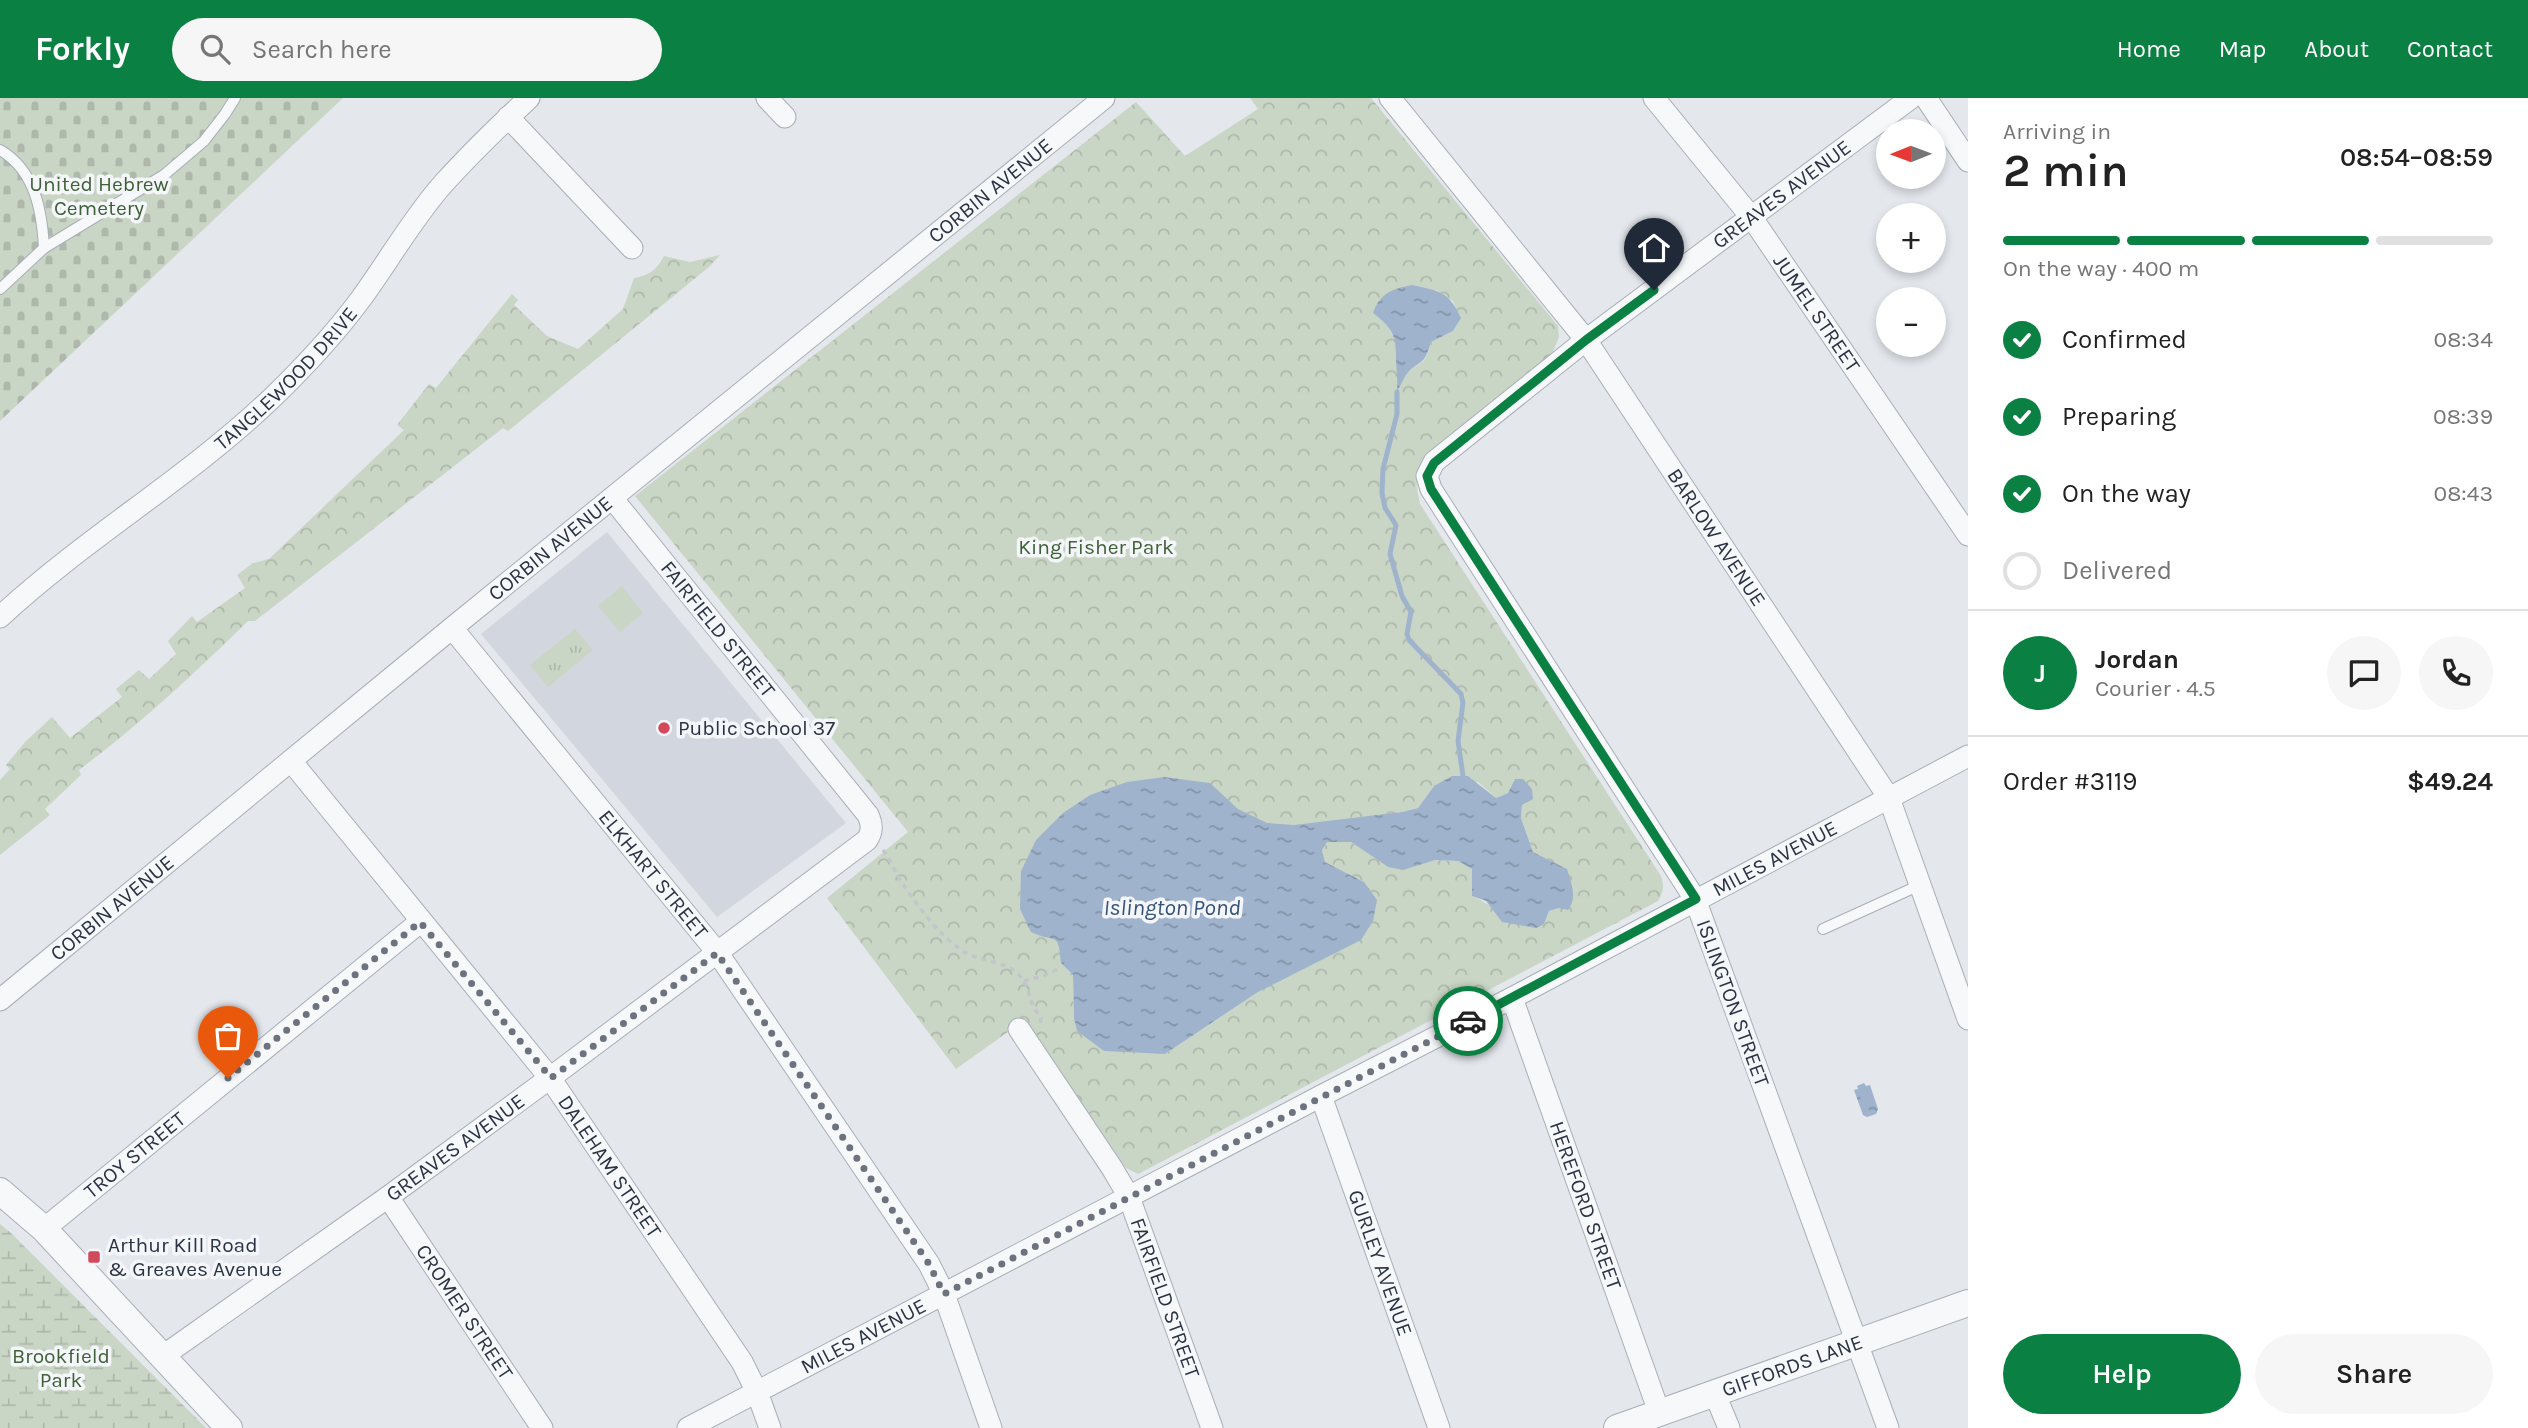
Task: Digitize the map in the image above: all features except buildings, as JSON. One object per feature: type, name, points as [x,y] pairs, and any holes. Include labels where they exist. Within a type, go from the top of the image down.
[{"type":"street","name":"TANGLEWOOD DRIVE","points":[[0,617],[113,525],[219,446],[272,398],[318,351],[358,303],[443,184],[529,98]]},
{"type":"street","points":[[767,98],[785,117]]},
{"type":"street","name":"CORBIN AVENUE","points":[[0,1000],[1104,98]]},
{"type":"street","name":"BARLOW AVENUE","points":[[1390,98],[1586,340],[1889,798],[1968,1019]]},
{"type":"street","name":"JUMEL STREET","points":[[1654,98],[1752,218],[1968,535]]},
{"type":"street","name":"GREAVES AVENUE","points":[[1427,476],[1434,463],[1586,340],[1912,98]]},
{"type":"street","points":[[1926,98],[1968,161]]},
{"type":"street","points":[[509,117],[632,248]]},
{"type":"street","name":"ISLINGTON STREET","points":[[1427,476],[1431,489],[1696,899],[1888,1428]]},
{"type":"street","name":"FAIRFIELD STREET","points":[[612,498],[868,815],[871,831]]},
{"type":"street","name":"ELKHART STREET","points":[[452,628],[717,953],[929,1264],[944,1294],[991,1428]]},
{"type":"street","name":"MILES AVENUE","points":[[688,1428],[1512,998],[1968,756]]},
{"type":"street","name":"DALEHAM STREET","points":[[291,761],[420,922],[551,1078],[742,1363],[757,1392],[770,1428]]},
{"type":"street","name":"GREAVES AVENUE","points":[[163,1356],[551,1078],[867,840],[871,831]]},
{"type":"street","name":"TROY STREET","points":[[44,1229],[420,922]]},
{"type":"street","name":"HEREFORD STREET","points":[[1512,998],[1659,1412]]},
{"type":"street","name":"FAIRFIELD STREET","points":[[1022,1032],[1129,1197],[1212,1428]]},
{"type":"street","name":"GURLEY AVENUE","points":[[1321,1096],[1439,1428]]},
{"type":"street","points":[[0,1191],[44,1229],[229,1428]]},
{"type":"street","name":"CROMER STREET","points":[[388,1197],[542,1428]]},
{"type":"street","name":"GIFFORDS LANE","points":[[1618,1428],[1968,1303]]},
{"type":"street","points":[[1714,1392],[1728,1428]]},
{"type":"lane","points":[[0,289],[44,248],[164,175],[204,141],[235,98]]},
{"type":"lane","points":[[0,150],[15,161],[29,178],[43,223],[44,248]]},
{"type":"lane","points":[[1823,929],[1920,885]]},
{"type":"path","points":[[871,831],[918,906],[948,939],[971,955],[1001,964],[1020,975],[1031,1007],[1041,1021],[1039,1028],[1022,1032]]},
{"type":"path","points":[[1024,981],[1060,968]]},
{"type":"shaded area","name":"Public School 37","points":[[607,532],[846,823],[717,917],[481,634]]},
{"type":"green space","name":"United Hebrew Cemetery","points":[[0,98],[343,98],[0,421]]},
{"type":"green space","name":"King Fisher Park","points":[[1250,98],[1371,98],[1558,326],[1559,337],[1550,359],[1425,460],[1418,476],[1420,504],[1661,876],[1663,889],[1658,901],[1138,1174],[1126,1168],[1026,1019],[956,1069],[827,898],[908,832],[635,496],[1136,102],[1185,156],[1258,109]],"holes":[[[1436,290],[1453,301],[1460,318],[1453,331],[1431,342],[1424,360],[1412,369],[1398,390],[1397,343],[1387,324]],[[1478,782],[1496,798],[1508,793],[1522,805],[1521,818],[1533,852],[1567,869],[1559,908],[1549,911],[1544,924],[1527,925],[1472,896],[1472,869],[1458,861],[1435,860],[1388,867],[1351,842],[1327,842],[1322,850],[1325,862],[1364,882],[1258,992],[1165,1054],[1074,1018],[1073,975],[1061,963],[1061,945],[1056,939],[1209,783],[1235,807],[1258,820],[1296,825],[1402,812],[1418,808],[1434,786]]]},
{"type":"green space","points":[[720,255],[709,267],[508,431],[503,428],[255,621],[248,621],[166,698],[79,770],[81,775],[45,809],[50,815],[0,855],[0,780],[10,769],[6,765],[25,742],[52,717],[70,738],[122,697],[116,689],[139,670],[149,679],[176,654],[168,641],[192,616],[197,622],[245,588],[237,575],[253,563],[269,559],[404,430],[397,425],[429,384],[436,388],[512,294],[518,300],[514,305],[547,336],[578,349],[623,309],[634,278],[652,271],[664,256],[690,262]]},
{"type":"green space","points":[[622,586],[643,613],[620,632],[598,606]]},
{"type":"green space","points":[[575,629],[593,650],[548,687],[530,665]]},
{"type":"green space","name":"Brookfield Park","points":[[0,1224],[12,1234],[206,1428],[0,1428]]},
{"type":"water","points":[[1412,285],[1447,297],[1461,318],[1453,331],[1431,342],[1423,360],[1406,375],[1397,392],[1396,348],[1393,336],[1388,327],[1373,313],[1383,296],[1398,288]]},
{"type":"water","name":"Islington Pond","points":[[1452,776],[1468,776],[1496,798],[1508,793],[1515,779],[1523,779],[1532,789],[1533,799],[1522,805],[1521,818],[1533,852],[1567,869],[1573,895],[1568,910],[1559,908],[1549,911],[1544,924],[1536,928],[1502,922],[1486,901],[1472,896],[1472,869],[1458,861],[1435,860],[1403,870],[1388,867],[1351,842],[1327,842],[1322,850],[1325,862],[1364,882],[1377,900],[1373,921],[1361,940],[1258,992],[1165,1054],[1104,1051],[1077,1031],[1073,975],[1061,963],[1057,942],[1031,932],[1020,909],[1021,871],[1036,840],[1063,813],[1090,795],[1127,782],[1164,777],[1210,783],[1238,809],[1267,823],[1294,825],[1418,808],[1434,786]]},
{"type":"water","points":[[1864,1083],[1866,1086],[1870,1085],[1878,1109],[1876,1114],[1867,1117],[1863,1115],[1854,1090]]},
{"type":"waterway","points":[[1397,392],[1397,414],[1383,469],[1382,493],[1385,508],[1396,525],[1390,554],[1402,596],[1411,612],[1407,634],[1409,640],[1461,694],[1463,703],[1458,741],[1463,776]]},
{"type":"way so far","points":[[228,1078],[420,922],[551,1078],[717,953],[929,1264],[944,1294],[1468,1021]]},
{"type":"place","name":"Public School 37","points":[[664,728]]},
{"type":"place","name":"Arthur Kill Road & Greaves Avenue","points":[[94,1257]]},
{"type":"route","points":[[1468,1021],[1696,899],[1431,489],[1427,476],[1434,463],[1586,340],[1654,290]]}]
